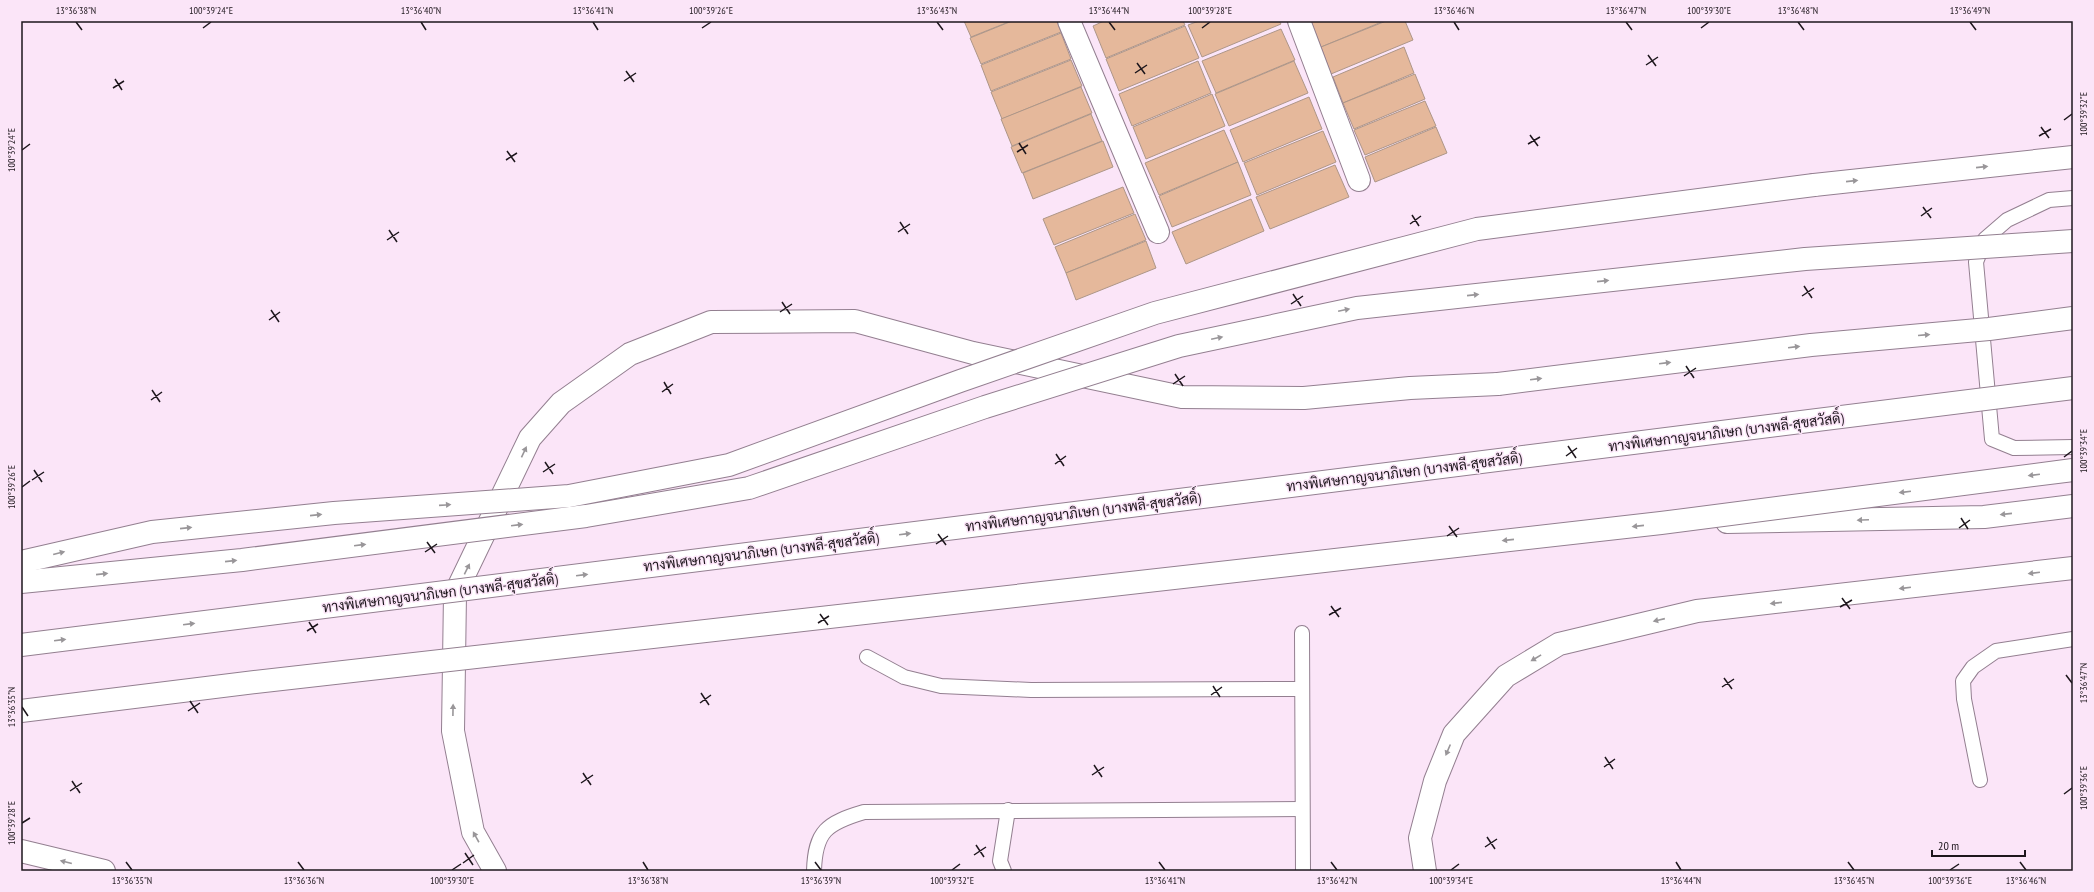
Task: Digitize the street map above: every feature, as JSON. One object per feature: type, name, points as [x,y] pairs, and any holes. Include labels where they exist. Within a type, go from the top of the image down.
[{"type":"main road","points":[[1068,21],[1158,232]]},
{"type":"main road","points":[[1299,21],[1359,180]]},
{"type":"main road","points":[[21,562],[87,545],[152,532],[334,513],[569,496],[729,465],[960,381],[1155,313],[1477,229],[1814,185],[2073,157]]},
{"type":"main road","points":[[21,582],[242,560],[586,516],[749,488],[985,407],[1179,346],[1357,308],[1805,259],[2073,241]]},
{"type":"main road","points":[[495,871],[473,832],[453,730],[455,594],[530,438],[561,403],[630,354],[711,322],[855,321],[973,353],[1182,397],[1304,398],[1410,388],[1498,384],[1811,345],[1989,329],[2073,318]]},
{"type":"main road","name":"ทางพิเศษกาญจนาภิเษก (บางพลี-สุขสวัสดิ์)","points":[[21,645],[2073,388]]},
{"type":"main road","points":[[21,711],[255,682],[1661,523],[2073,470]]},
{"type":"main road","points":[[1661,523],[1984,517],[2073,506]]},
{"type":"main road","points":[[1426,871],[1420,838],[1435,781],[1454,734],[1506,676],[1559,644],[1697,612],[2073,568]]},
{"type":"main road","points":[[21,851],[104,871]]},
{"type":"lane","points":[[2073,198],[2049,200],[2007,220],[1985,239],[1976,262],[1992,439],[2014,448],[2073,447]]},
{"type":"lane","points":[[1302,633],[1301,689],[1303,871]]},
{"type":"lane","points":[[1980,780],[1964,699],[1963,681],[1973,667],[1996,652],[2073,639]]},
{"type":"lane","points":[[867,657],[904,677],[941,686],[1031,690],[1301,689]]},
{"type":"lane","points":[[814,871],[814,850],[824,832],[839,819],[864,812],[1302,809]]},
{"type":"lane","points":[[1004,871],[1000,861],[1008,810]]},
{"type":"building","points":[[964,21],[1011,21],[971,37]]},
{"type":"building","points":[[1012,21],[1057,21],[1061,32],[981,64],[970,38]]},
{"type":"building","points":[[1104,21],[1183,21],[1185,25],[1106,58],[1093,26]]},
{"type":"building","points":[[1199,21],[1279,21],[1281,24],[1202,57],[1188,25]]},
{"type":"building","points":[[1311,21],[1384,21],[1321,47]]},
{"type":"building","points":[[1386,21],[1405,21],[1413,40],[1331,74],[1321,47]]},
{"type":"building","points":[[1185,26],[1199,58],[1119,91],[1106,59]]},
{"type":"building","points":[[1281,29],[1295,60],[1216,93],[1202,61]]},
{"type":"building","points":[[1061,33],[1071,59],[991,91],[981,65]]},
{"type":"building","points":[[1404,47],[1414,73],[1343,103],[1333,77]]},
{"type":"building","points":[[1071,60],[1082,86],[1002,119],[991,92]]},
{"type":"building","points":[[1198,61],[1211,93],[1132,126],[1119,94]]},
{"type":"building","points":[[1294,61],[1308,93],[1229,126],[1215,94]]},
{"type":"building","points":[[1415,74],[1425,99],[1354,129],[1343,103]]},
{"type":"building","points":[[1081,87],[1092,113],[1012,146],[1001,119]]},
{"type":"building","points":[[1212,94],[1225,126],[1146,159],[1133,127]]},
{"type":"building","points":[[1309,97],[1322,129],[1243,162],[1230,130]]},
{"type":"building","points":[[1425,101],[1436,126],[1365,155],[1354,130]]},
{"type":"building","points":[[1091,114],[1102,141],[1022,173],[1011,147]]},
{"type":"building","points":[[1436,127],[1447,153],[1375,182],[1365,157]]},
{"type":"building","points":[[1224,130],[1238,162],[1159,195],[1145,163]]},
{"type":"building","points":[[1323,131],[1336,162],[1257,195],[1244,163]]},
{"type":"building","points":[[1103,141],[1113,167],[1033,199],[1023,173]]},
{"type":"building","points":[[1238,162],[1251,195],[1172,227],[1159,196]]},
{"type":"building","points":[[1335,165],[1349,197],[1270,229],[1256,197]]},
{"type":"building","points":[[1123,187],[1134,213],[1054,245],[1043,219]]},
{"type":"building","points":[[1251,199],[1264,231],[1186,264],[1172,232]]},
{"type":"building","points":[[1135,214],[1146,240],[1066,273],[1055,247]]},
{"type":"building","points":[[1146,241],[1156,268],[1076,300],[1066,273]]}]
